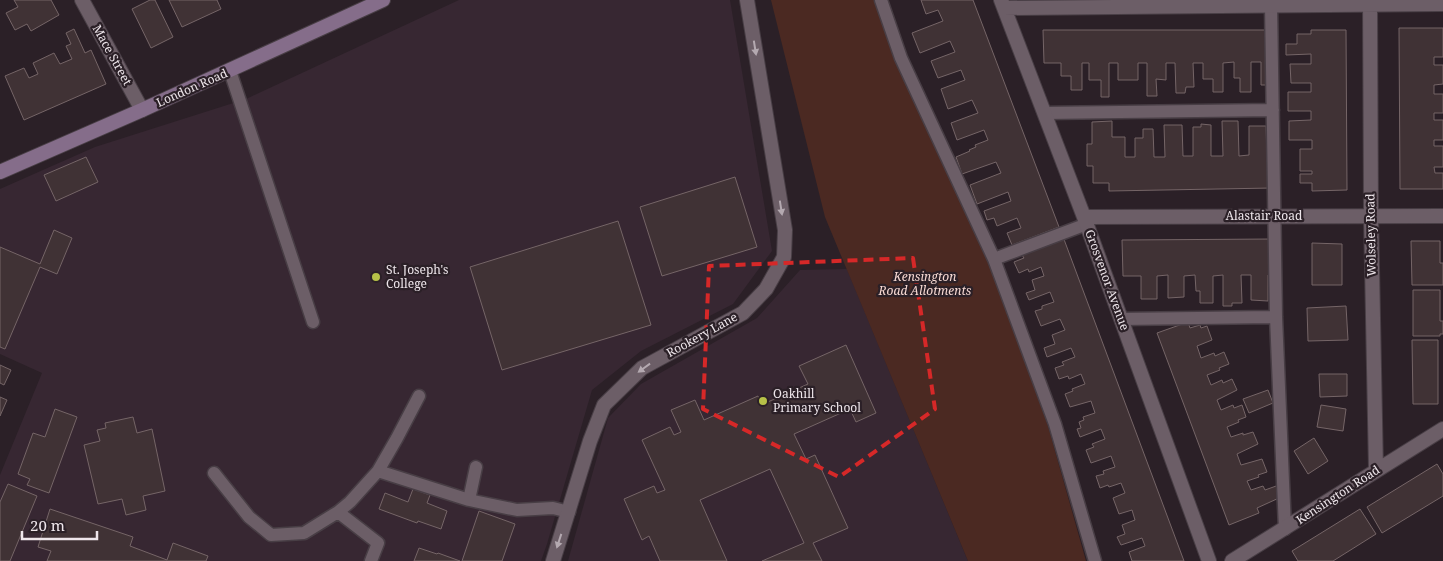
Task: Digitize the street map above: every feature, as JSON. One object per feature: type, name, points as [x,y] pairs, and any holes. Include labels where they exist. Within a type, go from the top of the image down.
[{"type":"main road","name":"London Road","points":[[0,172],[230,71],[383,0]]},
{"type":"street","name":"Mace Street","points":[[82,0],[142,110]]},
{"type":"street","name":"Rookery Lane","points":[[553,561],[590,441],[604,405],[642,368],[743,313],[766,289],[784,257],[785,230],[747,0]]},
{"type":"street","points":[[1002,4],[1271,5],[1370,2],[1443,4]]},
{"type":"street","name":"Wolseley Road","points":[[1370,2],[1371,216],[1376,470]]},
{"type":"street","name":"Grosvenor Avenue","points":[[1002,4],[1085,220],[1209,561]]},
{"type":"street","name":"Alastair Road","points":[[1085,220],[1275,216],[1443,216]]},
{"type":"street","name":"Kensington Road","points":[[1232,561],[1443,429]]},
{"type":"lane","points":[[881,0],[901,58],[994,259],[1055,424],[1095,561]]},
{"type":"lane","points":[[1271,5],[1276,316],[1285,529]]},
{"type":"lane","points":[[230,71],[313,322]]},
{"type":"lane","points":[[1044,113],[1273,110]]},
{"type":"lane","points":[[994,259],[1085,220]]},
{"type":"lane","points":[[1121,319],[1276,316]]},
{"type":"lane","points":[[214,473],[249,517],[271,534],[304,533],[338,512],[350,502],[378,471],[419,396]]},
{"type":"lane","points":[[469,500],[476,467]]},
{"type":"lane","points":[[378,471],[469,500],[517,510],[553,508],[569,512]]},
{"type":"lane","points":[[338,512],[378,543],[371,561]]},
{"type":"highlighted area","points":[[913,258],[935,409],[839,477],[703,409],[709,266]]},
{"type":"shaded area","name":"St. Joseph's College","points":[[459,0],[730,0],[772,251],[733,304],[641,351],[592,390],[541,561],[0,561],[0,475],[42,373],[0,354],[0,189],[95,147],[246,99]]},
{"type":"shaded area","name":"Oakhill Primary School","points":[[847,269],[968,561],[568,561],[608,418],[641,384],[757,318],[800,270]]},
{"type":"green space","name":"Kensington Road Allotments","points":[[771,0],[876,0],[895,60],[986,255],[1048,426],[1086,561],[968,561],[825,217]]},
{"type":"building","points":[[14,0],[51,0],[59,15],[31,31],[27,24],[15,30],[6,13],[18,7]]},
{"type":"building","points":[[150,0],[155,0],[173,37],[151,48],[132,9]]},
{"type":"building","points":[[169,0],[217,0],[221,9],[182,27]]},
{"type":"building","points":[[921,0],[973,0],[1059,227],[1012,245],[1007,233],[1021,228],[1017,218],[997,226],[994,218],[987,220],[984,211],[1011,201],[1008,192],[977,204],[970,185],[1001,173],[996,162],[962,174],[956,157],[970,151],[976,147],[975,145],[988,140],[984,130],[957,140],[951,123],[978,113],[972,100],[948,109],[941,89],[965,80],[961,70],[938,78],[931,61],[955,52],[950,41],[920,53],[912,33],[943,21],[938,10],[926,14]]},
{"type":"building","points":[[1399,28],[1443,28],[1443,57],[1434,57],[1434,65],[1443,65],[1443,84],[1434,85],[1434,94],[1443,94],[1443,113],[1434,113],[1434,120],[1443,120],[1443,140],[1434,140],[1434,146],[1443,146],[1443,167],[1434,167],[1435,173],[1443,173],[1443,189],[1400,189]]},
{"type":"building","points":[[74,29],[85,53],[91,50],[106,84],[24,120],[5,76],[24,68],[29,78],[38,74],[33,63],[54,53],[60,64],[72,59],[66,46],[71,44],[66,33]]},
{"type":"building","points":[[1043,30],[1270,30],[1270,85],[1261,85],[1261,62],[1251,62],[1251,92],[1240,92],[1240,78],[1234,78],[1234,62],[1223,63],[1223,92],[1213,92],[1213,79],[1203,79],[1203,63],[1193,63],[1194,87],[1186,87],[1185,93],[1176,93],[1175,63],[1166,63],[1166,80],[1156,79],[1157,96],[1147,96],[1147,63],[1138,63],[1138,80],[1118,80],[1118,63],[1109,63],[1109,97],[1101,97],[1101,80],[1089,80],[1089,63],[1082,63],[1082,90],[1071,90],[1071,76],[1061,76],[1061,63],[1044,63]]},
{"type":"building","points":[[1311,30],[1346,30],[1347,190],[1312,191],[1312,183],[1300,183],[1300,174],[1312,174],[1312,171],[1300,171],[1300,149],[1312,149],[1312,140],[1289,140],[1289,121],[1311,120],[1311,111],[1288,111],[1288,92],[1311,92],[1311,83],[1291,83],[1290,64],[1311,64],[1311,54],[1286,55],[1286,44],[1297,44],[1297,34],[1311,34]]},
{"type":"building","points":[[1112,121],[1112,137],[1125,137],[1125,157],[1135,157],[1135,138],[1143,138],[1143,129],[1153,129],[1154,157],[1165,157],[1164,125],[1182,125],[1183,156],[1193,156],[1193,127],[1201,127],[1201,124],[1211,125],[1211,156],[1223,156],[1222,121],[1238,121],[1239,156],[1249,155],[1249,126],[1266,126],[1267,155],[1271,155],[1272,188],[1109,191],[1109,183],[1093,183],[1093,166],[1087,166],[1087,144],[1092,144],[1092,122]]},
{"type":"building","points":[[86,157],[98,182],[56,201],[44,175]]},
{"type":"building","points":[[735,177],[757,247],[662,276],[640,207]]},
{"type":"building","points":[[618,221],[651,325],[502,370],[470,267]]},
{"type":"building","points":[[54,230],[72,238],[57,274],[40,267],[5,349],[0,347],[0,247],[40,264]]},
{"type":"building","points":[[1062,234],[1184,561],[1132,561],[1129,552],[1145,546],[1142,538],[1121,545],[1117,537],[1125,534],[1122,525],[1135,520],[1132,510],[1119,514],[1113,498],[1125,493],[1121,483],[1100,488],[1096,476],[1104,474],[1103,471],[1115,467],[1111,456],[1091,463],[1086,450],[1094,447],[1092,444],[1105,439],[1101,429],[1080,437],[1077,429],[1081,428],[1079,422],[1084,420],[1083,417],[1095,413],[1091,401],[1070,407],[1065,394],[1085,384],[1081,374],[1069,379],[1068,376],[1059,379],[1055,368],[1064,365],[1062,362],[1075,357],[1071,348],[1047,357],[1044,348],[1055,344],[1052,335],[1065,330],[1060,319],[1041,326],[1035,311],[1042,309],[1042,306],[1054,302],[1050,292],[1029,300],[1026,293],[1035,290],[1032,280],[1044,276],[1041,267],[1029,272],[1028,269],[1019,273],[1014,262],[1024,258],[1022,255],[1035,250]]},
{"type":"building","points":[[1275,239],[1275,275],[1268,275],[1268,301],[1251,300],[1251,275],[1241,275],[1242,303],[1232,303],[1232,306],[1223,306],[1223,275],[1213,276],[1213,303],[1200,303],[1200,291],[1196,291],[1195,275],[1184,276],[1184,297],[1168,298],[1168,275],[1157,276],[1157,299],[1141,299],[1141,276],[1123,276],[1122,240]]},
{"type":"building","points":[[1411,241],[1440,241],[1443,285],[1412,285]]},
{"type":"building","points":[[1312,243],[1342,244],[1342,285],[1312,285]]},
{"type":"building","points":[[1413,290],[1440,290],[1440,321],[1443,321],[1443,334],[1440,334],[1440,336],[1413,336]]},
{"type":"building","points":[[1346,306],[1348,340],[1308,341],[1307,308]]},
{"type":"building","points":[[1188,322],[1190,328],[1200,325],[1201,328],[1207,326],[1212,340],[1197,346],[1201,358],[1214,353],[1215,356],[1224,352],[1229,364],[1207,375],[1211,385],[1222,380],[1223,383],[1232,379],[1237,390],[1217,400],[1221,410],[1233,405],[1234,408],[1242,405],[1246,417],[1227,427],[1231,437],[1253,432],[1258,444],[1237,454],[1241,465],[1262,459],[1267,472],[1247,481],[1251,490],[1263,486],[1265,490],[1279,485],[1279,498],[1257,508],[1259,513],[1229,525],[1157,333]]},
{"type":"building","points":[[1412,340],[1438,340],[1438,404],[1413,404]]},
{"type":"building","points":[[846,345],[876,413],[856,422],[850,409],[794,434],[806,459],[815,455],[848,528],[813,543],[822,561],[762,561],[804,543],[770,469],[700,500],[727,561],[660,561],[649,536],[642,540],[624,499],[654,486],[657,493],[665,490],[642,440],[670,427],[674,435],[681,432],[671,410],[695,400],[704,420],[758,396],[761,405],[808,384],[799,366]]},
{"type":"building","points":[[0,365],[11,370],[4,385],[0,383]]},
{"type":"building","points":[[1319,374],[1347,374],[1347,396],[1320,397]]},
{"type":"building","points":[[1268,390],[1273,403],[1249,413],[1243,399]]},
{"type":"building","points":[[0,397],[7,400],[0,416]]},
{"type":"building","points":[[1321,405],[1346,409],[1343,431],[1317,427]]},
{"type":"building","points":[[55,409],[77,417],[49,493],[27,485],[30,479],[18,474],[33,433],[45,437]]},
{"type":"building","points":[[133,417],[137,433],[152,429],[165,491],[143,496],[146,510],[126,515],[122,499],[98,504],[84,445],[100,441],[97,430],[106,428],[105,423]]},
{"type":"building","points":[[1314,438],[1328,461],[1308,474],[1294,451]]},
{"type":"building","points":[[1437,464],[1443,474],[1443,496],[1382,533],[1367,507]]},
{"type":"building","points":[[8,484],[37,496],[10,561],[0,561],[0,502]]},
{"type":"building","points":[[413,489],[430,495],[427,503],[447,511],[441,529],[418,521],[417,523],[379,509],[385,493],[408,502]]},
{"type":"building","points":[[50,509],[133,537],[130,546],[167,560],[173,543],[208,556],[206,561],[47,561],[51,551],[38,547]]},
{"type":"building","points":[[1360,509],[1376,534],[1333,561],[1298,561],[1292,551]]},
{"type":"building","points":[[479,511],[515,524],[502,561],[462,561]]},
{"type":"building","points":[[419,548],[438,553],[460,561],[414,561]]},
{"type":"place","name":"St. Joseph's College","points":[[376,277]]},
{"type":"place","name":"Oakhill Primary School","points":[[763,401]]}]
